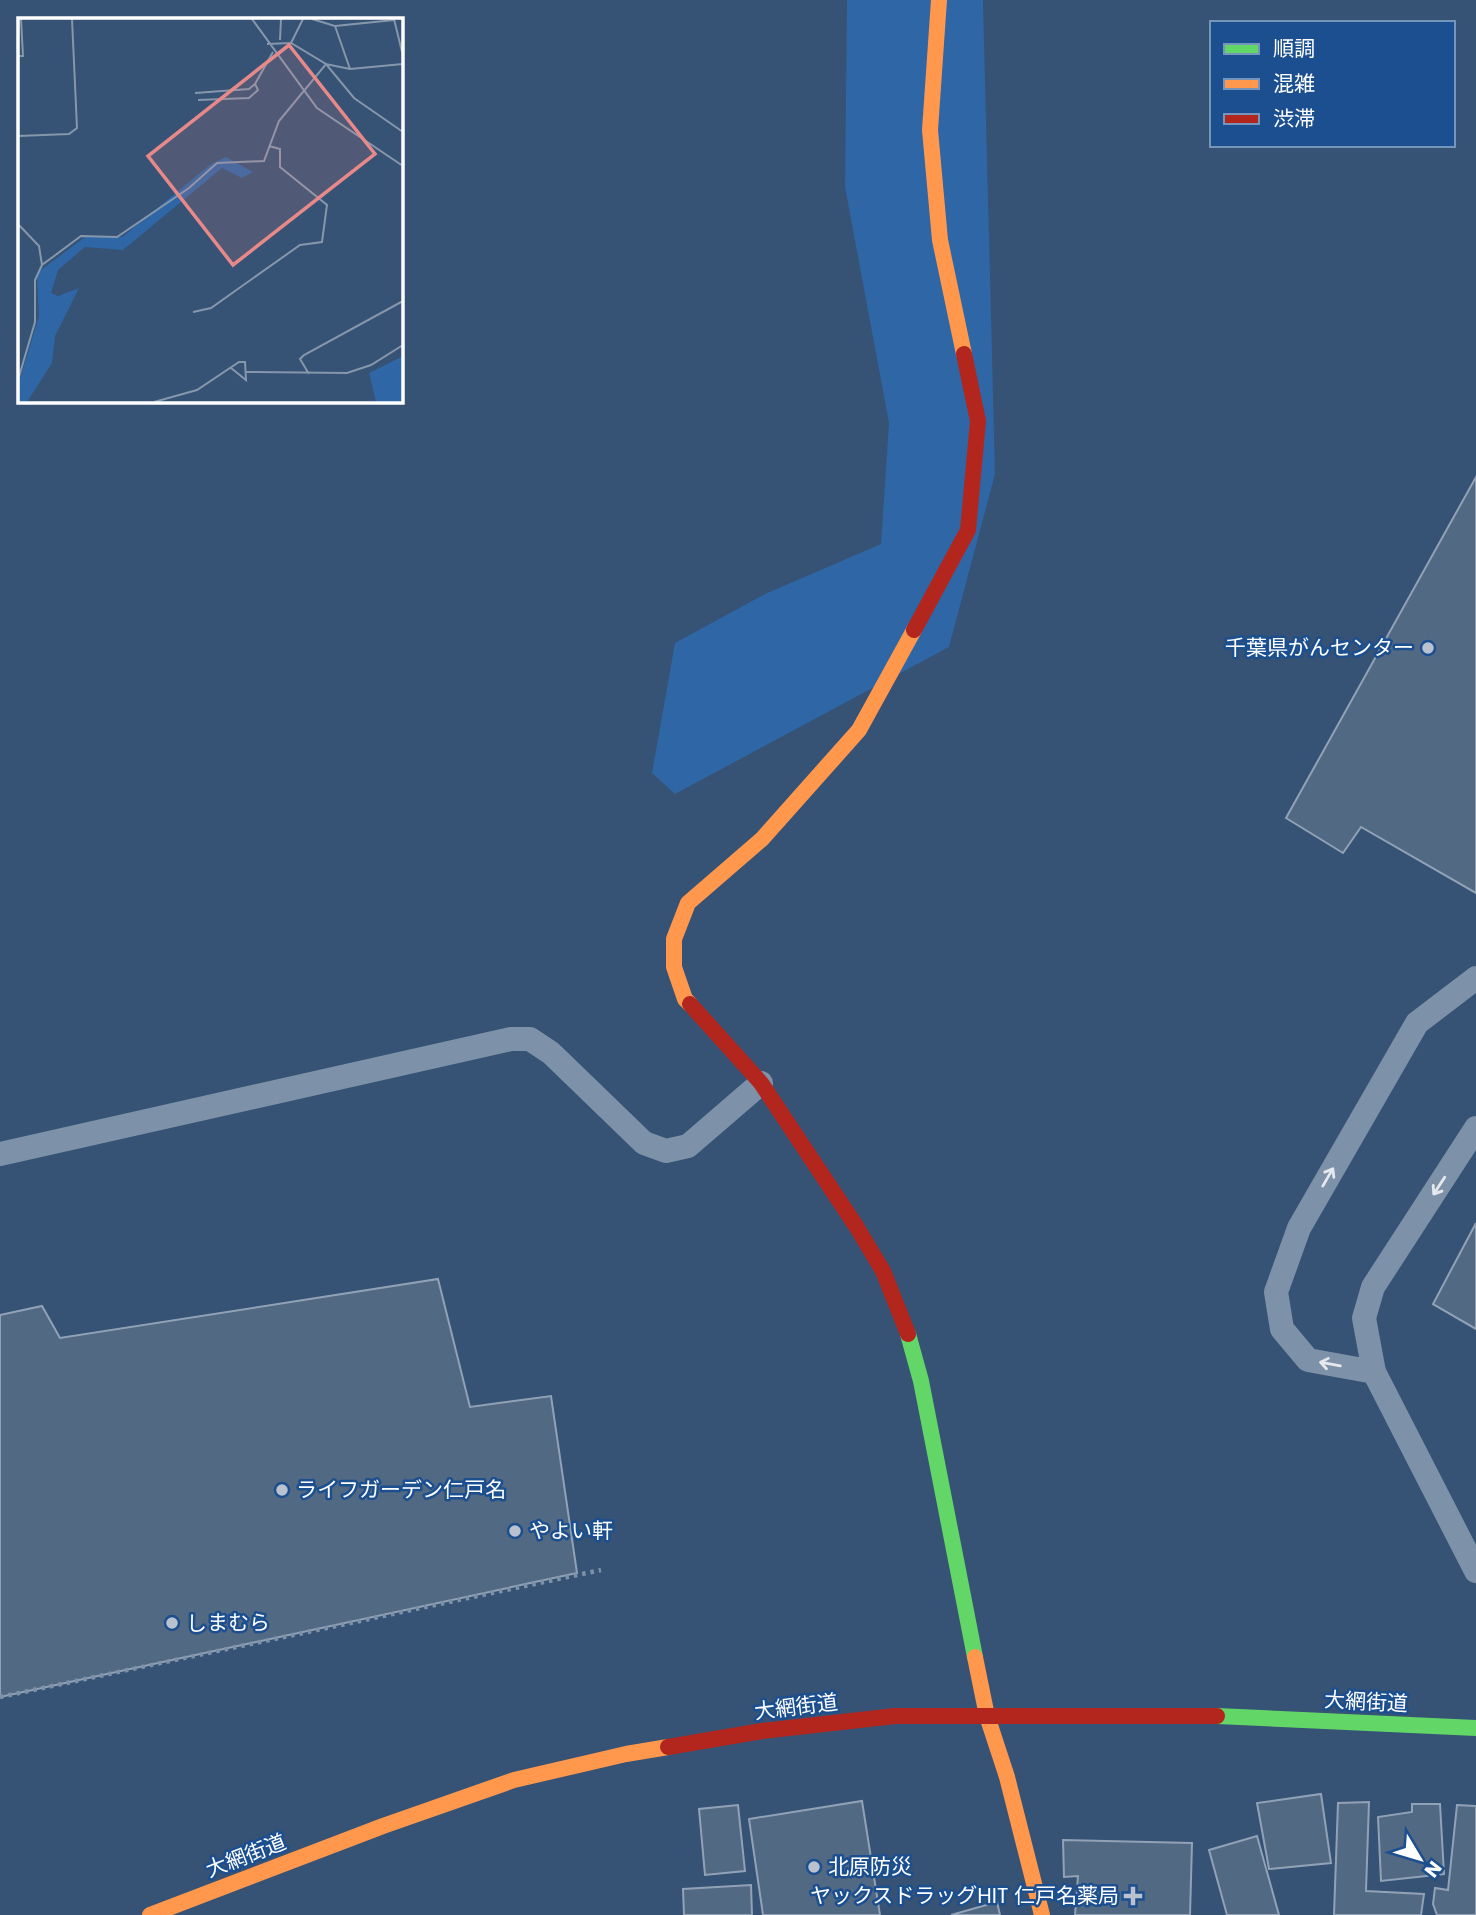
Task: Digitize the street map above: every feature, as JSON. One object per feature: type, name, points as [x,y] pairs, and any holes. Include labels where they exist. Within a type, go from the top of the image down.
[{"type":"street","points":[[939,0],[930,130],[940,240],[978,421],[968,530],[859,730],[762,839],[688,903],[674,939],[674,967],[685,999],[761,1083],[856,1226],[883,1271],[906,1325],[921,1381],[987,1716],[1007,1777],[1042,1915]]},
{"type":"street","name":"大網街道","points":[[150,1915],[383,1826],[527,1777],[626,1755],[762,1731],[895,1716],[1203,1715],[1476,1728]]},
{"type":"lane","points":[[1374,1372],[1308,1360],[1282,1329],[1276,1292],[1299,1228],[1417,1023],[1476,978]]},
{"type":"lane","points":[[0,1154],[511,1039],[530,1040],[551,1053],[644,1143],[666,1151],[688,1146],[761,1083]]},
{"type":"lane","points":[[1476,1128],[1373,1287],[1364,1318],[1374,1372],[1476,1571]]},
{"type":"path","points":[[0,1697],[601,1570]]},
{"type":"shaded area","points":[[847,0],[983,0],[995,474],[949,647],[675,794],[652,773],[675,643],[765,594],[881,544],[889,423],[845,187]]},
{"type":"building","name":"千葉県がんセンター","points":[[1476,477],[1476,893],[1361,827],[1343,853],[1286,818]]},
{"type":"building","points":[[1476,1223],[1476,1329],[1433,1304]]},
{"type":"building","name":"ライフガーデン仁戸名","points":[[438,1279],[470,1407],[551,1396],[577,1573],[0,1697],[0,1315],[42,1306],[60,1338]]},
{"type":"building","points":[[1321,1794],[1331,1863],[1269,1869],[1257,1803]]},
{"type":"building","name":"北原防災","points":[[862,1801],[880,1915],[763,1915],[749,1819]]},
{"type":"building","points":[[1369,1802],[1366,1891],[1424,1894],[1421,1915],[1334,1915],[1338,1803]]},
{"type":"building","points":[[1412,1804],[1440,1804],[1444,1874],[1381,1881],[1378,1817],[1412,1812]]},
{"type":"building","points":[[738,1805],[745,1871],[705,1875],[699,1809]]},
{"type":"building","points":[[1457,1805],[1476,1806],[1476,1915],[1437,1915],[1433,1904],[1435,1888],[1448,1890]]},
{"type":"building","points":[[1257,1836],[1279,1915],[1227,1915],[1209,1850]]},
{"type":"building","name":"ヤックスドラッグHIT 仁戸名薬局","points":[[1063,1840],[1192,1843],[1190,1915],[1075,1915],[1078,1876],[1064,1877]]},
{"type":"building","points":[[751,1885],[752,1915],[684,1915],[683,1889]]},
{"type":"building","points":[[997,1902],[1000,1915],[951,1915]]},
{"type":"traffic: fast","points":[[908,1334],[921,1381],[975,1657]]},
{"type":"traffic: fast","points":[[1217,1716],[1476,1728]]},
{"type":"traffic: slow","points":[[939,0],[930,130],[940,240],[964,354]]},
{"type":"traffic: slow","points":[[690,1004],[685,999],[674,967],[674,939],[688,903],[762,839],[859,730],[914,630]]},
{"type":"traffic: slow","points":[[975,1657],[987,1716],[1007,1777],[1042,1915]]},
{"type":"traffic: slow","points":[[150,1915],[383,1826],[514,1780],[668,1747]]},
{"type":"traffic: jam","points":[[914,630],[968,530],[978,421],[964,354]]},
{"type":"traffic: jam","points":[[690,1004],[761,1083],[856,1226],[883,1271],[908,1334]]},
{"type":"traffic: jam","points":[[668,1747],[762,1731],[895,1716],[1217,1716]]},
{"type":"place","name":"千葉県がんセンター","points":[[1428,648]]},
{"type":"place","name":"ライフガーデン仁戸名","points":[[282,1490]]},
{"type":"place","name":"やよい軒","points":[[515,1531]]},
{"type":"place","name":"しまむら","points":[[172,1623]]},
{"type":"place","name":"北原防災","points":[[814,1867]]},
{"type":"place","name":"ヤックスドラッグHIT 仁戸名薬局","points":[[1133,1896]]}]
